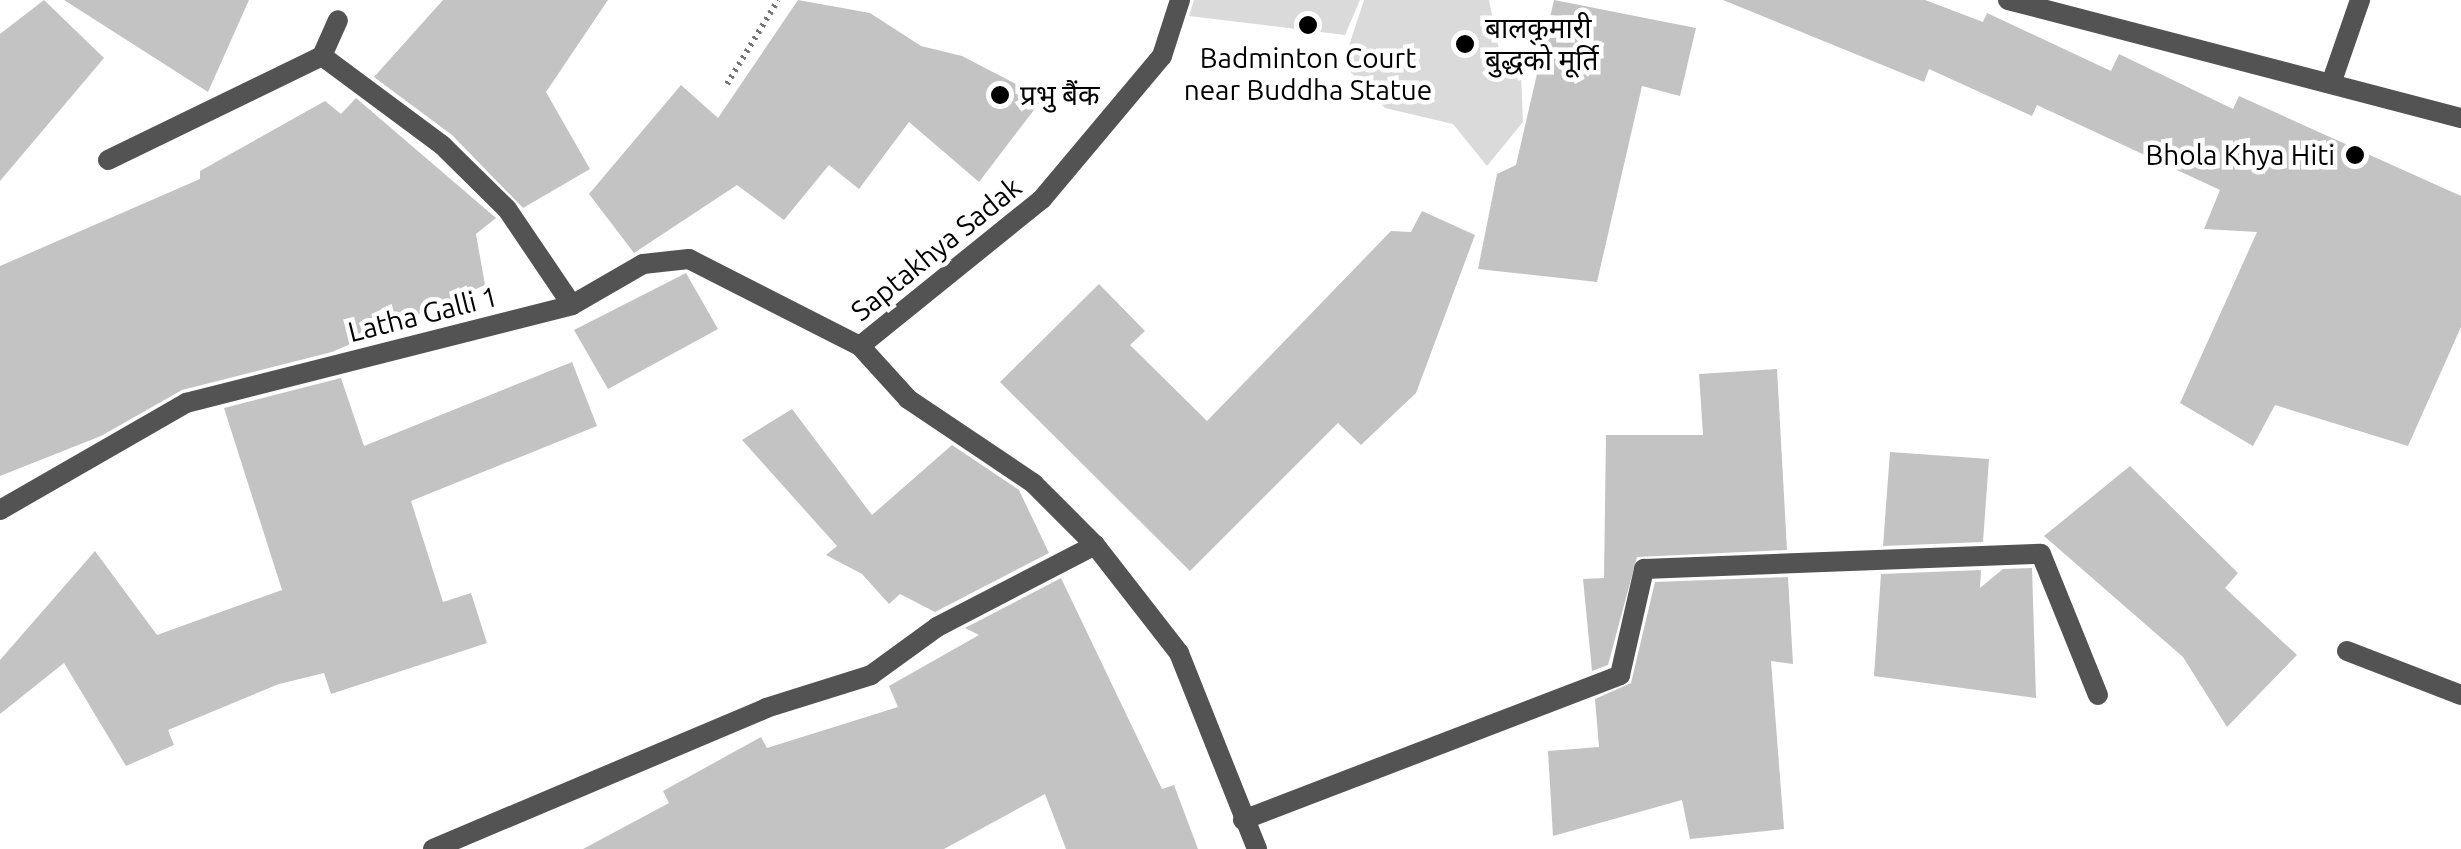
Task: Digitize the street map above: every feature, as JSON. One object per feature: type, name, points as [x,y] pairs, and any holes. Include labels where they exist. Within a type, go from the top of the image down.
[{"type":"street","name":"Saptakhya Sadak","points":[[1180,0],[1162,56],[1042,199],[860,346],[908,400],[1033,483],[1095,545],[1180,653],[1257,849]]},
{"type":"street","points":[[2008,0],[2333,78],[2461,118]]},
{"type":"street","points":[[2333,78],[2360,0]]},
{"type":"street","points":[[108,160],[322,56],[338,20]]},
{"type":"street","points":[[322,56],[442,145],[507,209],[572,305]]},
{"type":"street","name":"Latha Galli 1","points":[[0,510],[186,403],[572,305],[643,264],[688,259],[860,346]]},
{"type":"street","points":[[432,849],[766,708],[871,675],[937,627],[1095,545]]},
{"type":"street","points":[[1243,820],[1620,675],[1644,569],[2041,554],[2098,696]]},
{"type":"street","points":[[2348,651],[2461,695]]},
{"type":"path","points":[[727,84],[778,0]]},
{"type":"shaded area","name":"Badminton Court near Buddha Statue","points":[[1194,0],[1360,0],[1345,35],[1189,16]]},
{"type":"shaded area","points":[[1364,0],[1489,0],[1499,49],[1521,73],[1523,122],[1487,166],[1453,124],[1385,108],[1343,64]]},
{"type":"building","points":[[44,0],[104,58],[0,181],[0,34]]},
{"type":"building","points":[[64,0],[249,0],[208,92]]},
{"type":"building","points":[[443,0],[608,0],[546,92],[590,169],[523,208],[452,135],[374,77]]},
{"type":"building","points":[[798,0],[870,13],[921,46],[962,56],[1043,98],[979,182],[909,122],[859,189],[829,165],[784,220],[737,185],[634,253],[589,194],[681,85],[718,118]]},
{"type":"building","points":[[1554,0],[1696,28],[1680,96],[1642,86],[1597,282],[1478,269],[1497,174],[1516,165]]},
{"type":"building","points":[[1723,0],[1925,0],[1983,22],[1987,13],[2111,71],[2119,54],[2233,109],[2239,96],[2461,196],[2461,327],[2408,446],[2275,405],[2253,446],[2180,403],[2257,232],[2204,229],[2220,190],[2037,105],[2032,116],[1929,69],[1924,82]]},
{"type":"building","points":[[356,98],[496,218],[476,234],[485,285],[332,352],[182,390],[101,436],[0,476],[0,266],[200,179],[200,171],[325,101],[341,114]]},
{"type":"building","points":[[1422,211],[1475,235],[1416,393],[1361,445],[1338,423],[1190,571],[1000,382],[1099,284],[1145,331],[1130,345],[1207,421],[1391,231],[1411,232]]},
{"type":"building","points":[[686,273],[718,329],[608,389],[574,330]]},
{"type":"building","points":[[572,362],[597,426],[411,501],[443,602],[471,593],[487,643],[331,694],[324,673],[279,684],[168,730],[174,745],[126,766],[64,663],[0,714],[0,660],[95,551],[157,635],[282,590],[224,408],[341,378],[364,446]]},
{"type":"building","points":[[1777,369],[1787,550],[1637,557],[1608,665],[1592,671],[1583,579],[1604,578],[1606,435],[1703,435],[1699,374]]},
{"type":"building","points":[[792,409],[872,515],[952,445],[1019,490],[1049,553],[935,612],[900,594],[889,604],[862,574],[826,555],[837,546],[742,440]]},
{"type":"building","points":[[1890,452],[1989,459],[1983,542],[1883,546]]},
{"type":"building","points":[[2130,466],[2238,573],[2225,588],[2297,655],[2227,727],[2183,657],[2044,536]]},
{"type":"building","points":[[2032,568],[2036,698],[1874,676],[1881,574],[1981,570],[1980,588],[2003,569]]},
{"type":"building","points":[[1788,577],[1793,664],[1771,661],[1784,829],[1690,839],[1682,800],[1553,836],[1548,751],[1599,747],[1595,699],[1631,683],[1655,582]]},
{"type":"building","points":[[1061,578],[1162,789],[1174,785],[1198,849],[1066,849],[1045,794],[944,849],[583,849],[669,803],[663,791],[761,737],[767,748],[898,707],[889,686],[979,635],[965,628]]},
{"type":"place","name":"Badminton Court near Buddha Statue","points":[[1308,25]]},
{"type":"place","name":"बालकुमारी बुद्धको मूर्ति","points":[[1465,44]]},
{"type":"place","name":"प्रभु बैंक","points":[[1000,95]]},
{"type":"place","name":"Bhola Khya Hiti","points":[[2355,155]]}]
